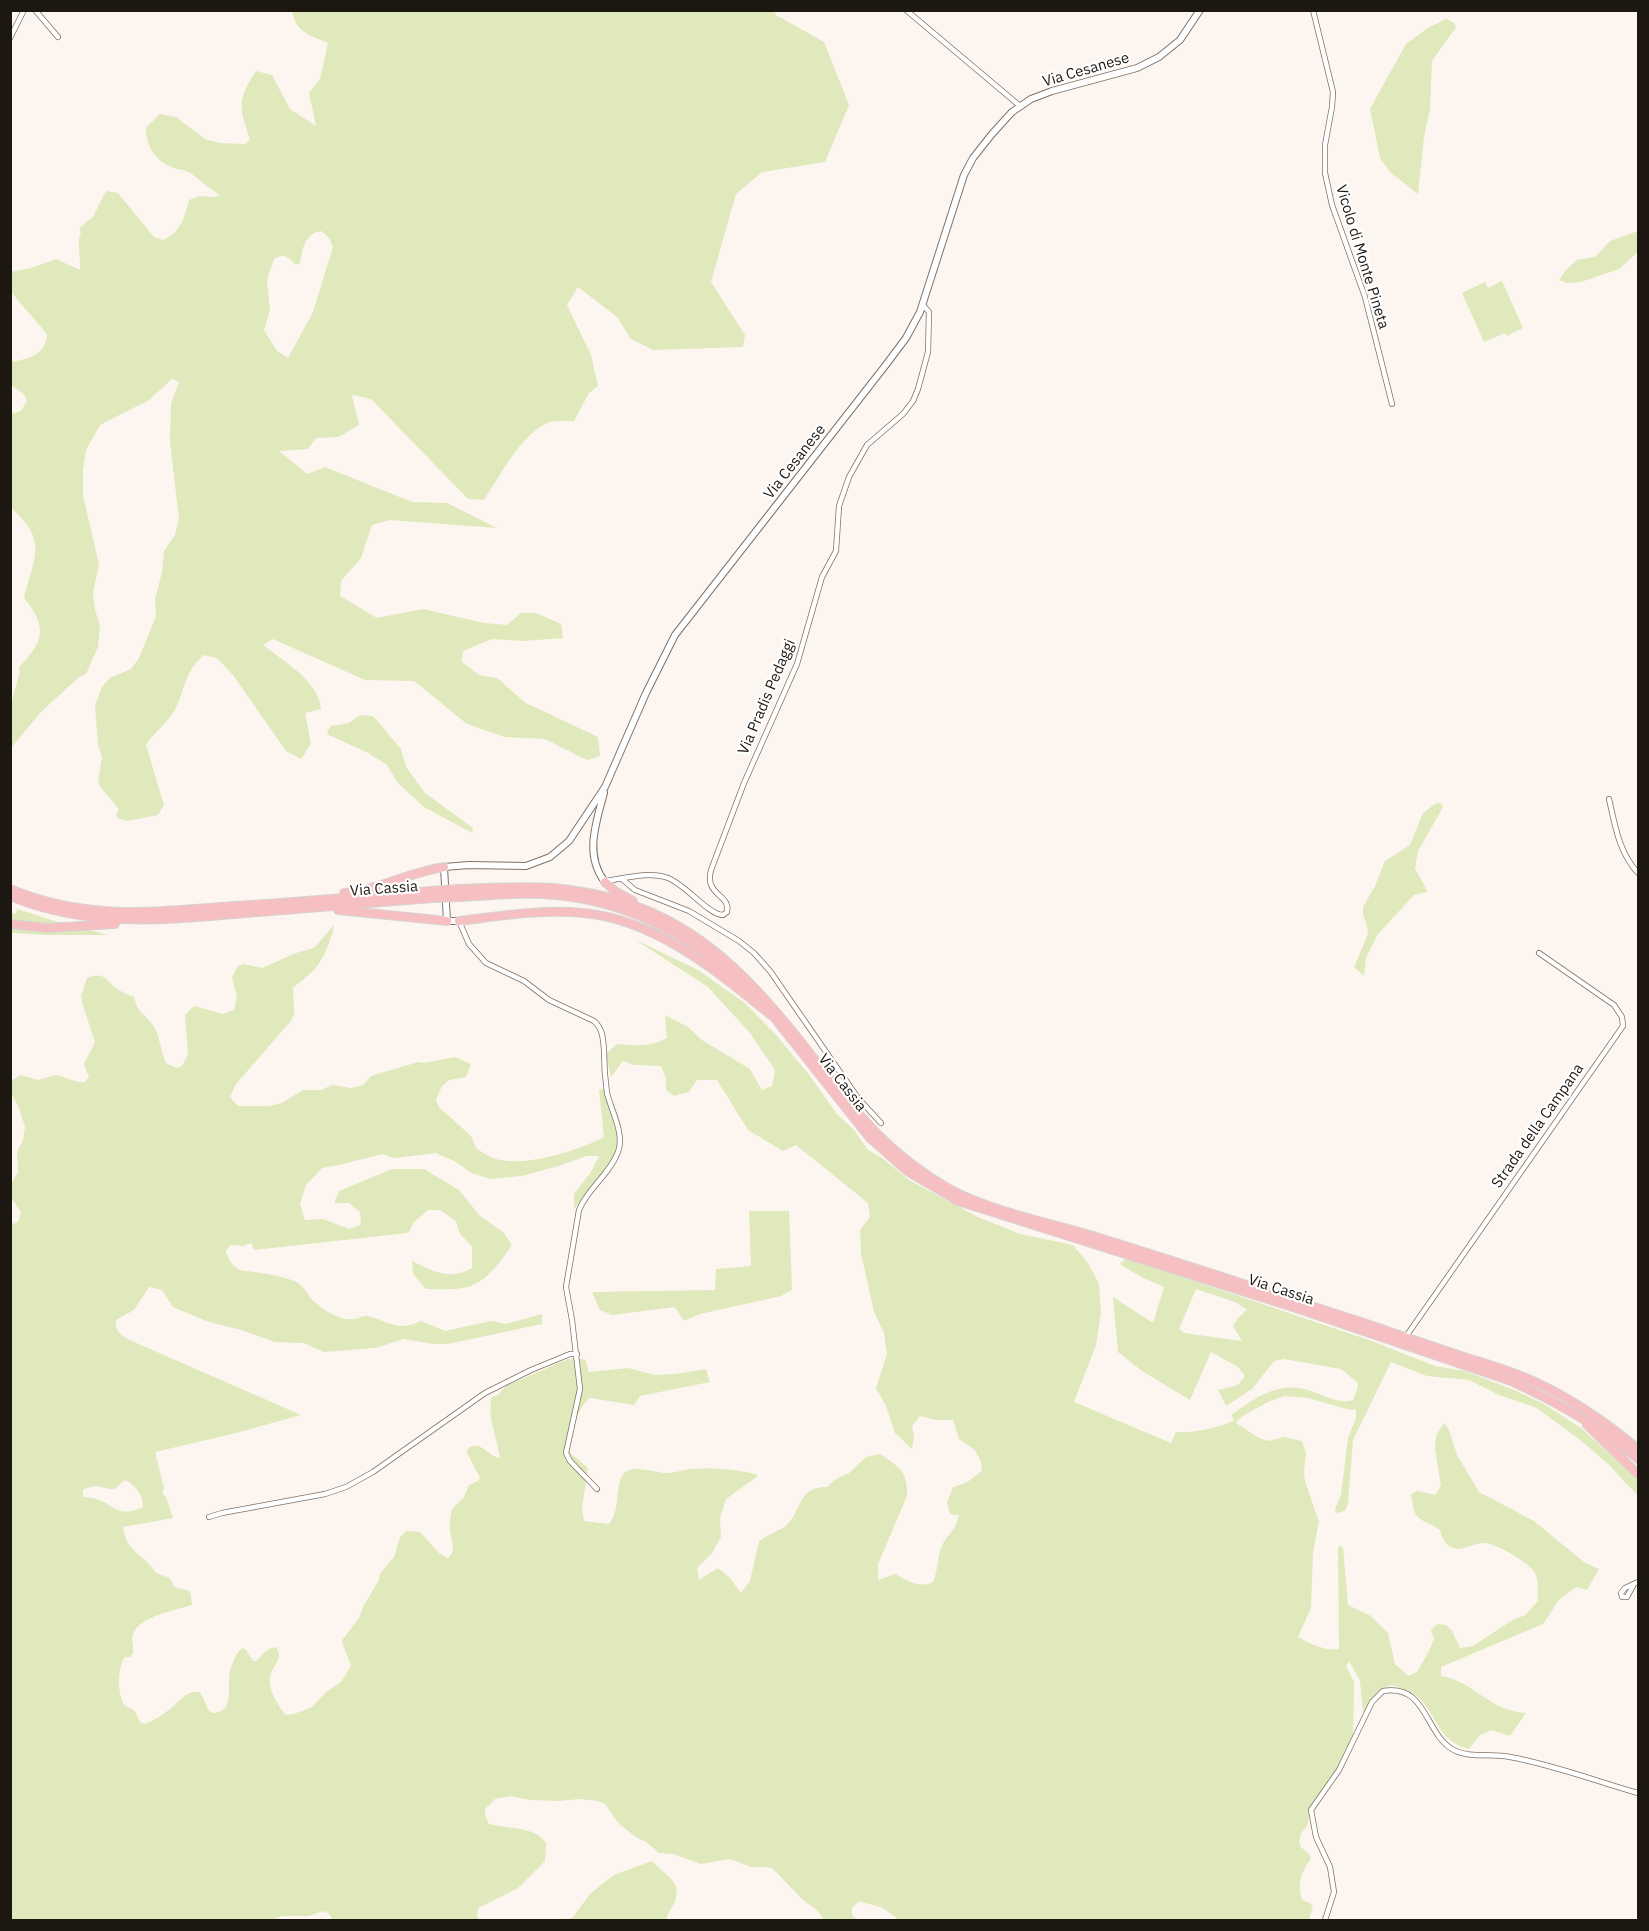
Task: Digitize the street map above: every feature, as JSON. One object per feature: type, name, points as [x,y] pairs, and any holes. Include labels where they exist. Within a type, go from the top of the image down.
[{"type":"highway","points":[[296,902],[321,895],[350,893],[425,870],[444,867]]},
{"type":"highway","points":[[605,882],[619,893],[653,909],[668,919]]},
{"type":"highway","name":"Via Cassia","points":[[10,889],[60,905],[110,912],[151,912],[529,887],[585,893],[632,904],[668,919],[708,945],[741,973],[781,1017],[874,1132],[902,1158],[956,1192],[990,1205],[1145,1252],[1516,1374],[1548,1389],[1591,1414],[1638,1449]]},
{"type":"highway","name":"Via Cassia","points":[[459,893],[555,895],[585,899],[633,912],[666,927],[705,953],[746,987],[776,1019],[869,1137],[908,1171],[958,1201],[1296,1308],[1511,1381],[1543,1395],[1609,1435],[1638,1459]]},
{"type":"highway","name":"Via Cassia","points":[[10,896],[46,909],[105,920],[314,907],[432,895]]},
{"type":"highway","points":[[314,907],[447,921]]},
{"type":"highway","points":[[459,921],[553,911],[586,913],[621,921],[699,959],[776,1019]]},
{"type":"highway","points":[[10,924],[47,928],[111,925],[146,919]]},
{"type":"highway","points":[[1573,1413],[1638,1474]]},
{"type":"street","points":[[10,38],[24,10]]},
{"type":"street","points":[[36,10],[58,37]]},
{"type":"street","points":[[906,10],[1020,106]]},
{"type":"street","name":"Via Cesanese","points":[[444,867],[526,866],[543,860],[566,844],[605,787],[646,693],[675,635],[899,348],[912,328],[923,305],[966,170],[992,134],[1020,106],[1052,91],[1130,70],[1163,55],[1180,40],[1200,10]]},
{"type":"street","name":"Vicolo di Monte Pineta","points":[[1313,10],[1333,92],[1325,145],[1324,173],[1332,205],[1365,297],[1392,404]]},
{"type":"street","name":"Via Pradis Pedaggi","points":[[605,882],[652,875],[669,879],[687,890],[716,914],[720,916],[727,912],[727,903],[711,886],[709,879],[711,870],[744,783],[797,664],[822,577],[836,551],[838,506],[849,477],[867,445],[903,414],[913,401],[918,389],[925,368],[929,340],[929,312],[923,305]]},
{"type":"street","points":[[605,787],[593,842],[595,864],[605,882]]},
{"type":"street","points":[[1609,799],[1620,843],[1638,873]]},
{"type":"street","points":[[444,867],[447,921],[459,921],[465,939],[483,960],[524,981],[549,1000],[594,1021],[602,1034],[607,1090],[620,1144],[615,1158],[583,1202],[576,1218],[566,1287],[577,1354],[580,1394],[566,1453],[570,1461],[597,1489]]},
{"type":"street","points":[[622,879],[637,892],[695,914],[754,953],[770,971],[858,1098],[881,1123]]},
{"type":"street","name":"Strada della Campana","points":[[1407,1335],[1623,1026],[1622,1017],[1614,1005],[1539,953]]},
{"type":"street","points":[[1352,1320],[1371,1323],[1440,1349]]},
{"type":"street","points":[[208,1517],[325,1494],[346,1487],[382,1466],[485,1393],[531,1370],[570,1354],[577,1354]]},
{"type":"street","points":[[1325,1920],[1334,1892],[1333,1883],[1330,1867],[1316,1837],[1311,1810],[1339,1770],[1371,1701],[1383,1691],[1397,1691],[1416,1701],[1424,1710],[1435,1733],[1442,1741],[1459,1752],[1508,1756],[1638,1793]]},
{"type":"green space","points":[[292,11],[774,11],[776,15],[824,42],[849,105],[825,162],[762,172],[736,194],[711,282],[745,335],[743,347],[653,350],[631,339],[617,317],[578,287],[567,305],[591,355],[598,386],[589,393],[574,421],[550,422],[530,435],[512,456],[484,500],[468,499],[371,399],[352,395],[359,425],[338,437],[316,438],[308,449],[279,451],[307,474],[325,467],[412,502],[447,503],[497,528],[390,520],[372,525],[361,558],[341,581],[340,596],[377,618],[423,609],[484,623],[507,625],[521,613],[536,613],[561,624],[563,638],[523,641],[492,639],[463,651],[462,662],[479,675],[497,678],[526,703],[598,737],[600,756],[587,760],[545,739],[505,737],[467,724],[414,681],[365,680],[273,639],[263,645],[299,672],[314,689],[319,699],[321,709],[305,713],[311,744],[301,759],[286,751],[233,675],[217,658],[204,655],[188,676],[173,713],[146,745],[164,805],[158,815],[127,821],[119,819],[116,815],[119,809],[98,782],[102,757],[98,745],[95,705],[102,687],[110,678],[131,669],[139,658],[156,616],[155,599],[162,572],[164,551],[175,535],[179,519],[170,442],[171,403],[179,382],[172,379],[149,400],[100,425],[86,450],[83,495],[99,565],[93,592],[100,625],[98,647],[86,674],[79,677],[41,712],[11,748],[11,703],[20,672],[19,667],[34,650],[40,634],[40,626],[32,608],[24,598],[34,561],[35,543],[27,525],[11,507],[11,414],[21,411],[27,401],[24,394],[11,385],[11,362],[35,355],[43,347],[47,334],[11,292],[11,272],[56,259],[80,270],[81,232],[79,228],[93,217],[106,191],[118,193],[154,237],[163,240],[178,229],[189,200],[199,196],[220,195],[188,172],[164,163],[154,154],[148,142],[146,128],[160,114],[176,117],[205,139],[220,143],[246,144],[250,139],[242,104],[246,89],[256,71],[272,75],[290,109],[316,126],[309,93],[320,79],[328,43],[300,29]],"holes":[[[321,231],[329,238],[333,247],[313,312],[288,358],[277,351],[264,330],[270,310],[267,280],[274,259],[281,256],[286,257],[296,265],[300,263],[305,243],[311,235]]]},
{"type":"green space","points":[[1446,19],[1454,23],[1456,27],[1432,61],[1430,109],[1424,137],[1418,194],[1390,172],[1380,158],[1370,109],[1406,44],[1428,28]]},
{"type":"green space","points":[[1638,231],[1638,252],[1619,269],[1581,282],[1567,283],[1559,280],[1577,260],[1595,257],[1610,241]]},
{"type":"green space","points":[[1502,281],[1523,328],[1507,336],[1505,333],[1484,342],[1462,293],[1485,282],[1488,288]]},
{"type":"green space","points":[[360,715],[373,716],[401,749],[406,767],[425,793],[473,828],[472,833],[424,807],[398,783],[387,765],[368,753],[327,734],[330,726],[349,723]]},
{"type":"green space","points":[[1441,803],[1443,807],[1418,851],[1415,869],[1427,892],[1414,895],[1378,934],[1366,958],[1364,976],[1354,967],[1368,934],[1363,907],[1385,861],[1410,845],[1423,813],[1435,804]]},
{"type":"green space","points":[[17,909],[109,935],[11,933],[10,913],[16,914]]},
{"type":"green space","points":[[334,925],[321,961],[293,988],[294,1014],[291,1021],[236,1084],[230,1097],[238,1106],[270,1106],[282,1103],[303,1090],[321,1090],[332,1085],[351,1088],[363,1085],[371,1076],[418,1062],[455,1057],[471,1064],[466,1077],[449,1080],[442,1086],[436,1100],[439,1107],[471,1136],[476,1148],[488,1156],[512,1161],[539,1159],[568,1152],[604,1137],[599,1090],[604,1089],[616,1126],[617,1148],[602,1176],[574,1209],[574,1194],[591,1172],[599,1156],[587,1156],[522,1176],[491,1179],[471,1173],[456,1162],[436,1153],[394,1158],[382,1154],[322,1168],[306,1185],[300,1204],[305,1220],[323,1219],[349,1229],[361,1225],[360,1212],[349,1203],[334,1203],[339,1191],[392,1169],[424,1169],[459,1190],[480,1216],[503,1232],[512,1245],[491,1272],[480,1281],[464,1288],[426,1289],[413,1274],[412,1261],[434,1271],[449,1274],[457,1274],[472,1268],[472,1246],[460,1234],[456,1221],[440,1210],[428,1210],[415,1221],[408,1233],[254,1250],[251,1243],[244,1246],[230,1245],[226,1251],[231,1262],[240,1270],[274,1275],[294,1281],[301,1285],[321,1307],[345,1319],[368,1316],[400,1326],[421,1321],[445,1331],[491,1321],[506,1324],[542,1314],[542,1324],[448,1344],[404,1339],[375,1348],[324,1352],[304,1343],[275,1342],[206,1321],[173,1307],[162,1290],[149,1287],[134,1310],[116,1320],[118,1331],[130,1340],[301,1415],[155,1452],[164,1488],[162,1493],[166,1497],[173,1518],[123,1527],[125,1536],[132,1548],[156,1573],[170,1578],[174,1587],[190,1591],[192,1605],[151,1618],[137,1628],[133,1634],[133,1653],[130,1657],[125,1657],[122,1662],[119,1689],[125,1706],[134,1710],[141,1723],[145,1724],[158,1717],[184,1697],[195,1692],[200,1692],[212,1713],[223,1710],[229,1696],[231,1667],[242,1648],[253,1661],[256,1661],[267,1650],[276,1647],[279,1658],[271,1674],[270,1685],[276,1702],[286,1715],[312,1707],[326,1692],[341,1682],[351,1666],[342,1642],[343,1639],[359,1618],[380,1574],[394,1557],[400,1537],[406,1531],[420,1532],[439,1553],[448,1558],[451,1555],[453,1549],[450,1527],[452,1509],[464,1497],[469,1485],[480,1478],[467,1453],[468,1448],[481,1447],[500,1458],[490,1412],[492,1397],[498,1395],[506,1386],[568,1359],[585,1359],[589,1372],[628,1368],[654,1375],[706,1369],[710,1382],[640,1396],[634,1405],[590,1398],[585,1402],[575,1422],[569,1452],[588,1468],[582,1508],[584,1521],[609,1524],[615,1512],[622,1476],[630,1470],[643,1469],[672,1473],[690,1469],[714,1468],[755,1474],[758,1476],[726,1499],[720,1518],[721,1537],[712,1553],[697,1568],[699,1580],[718,1568],[730,1578],[741,1593],[750,1581],[759,1541],[790,1522],[810,1491],[828,1487],[833,1481],[849,1473],[866,1457],[880,1454],[901,1470],[906,1481],[907,1496],[878,1564],[878,1580],[895,1574],[918,1584],[933,1582],[941,1548],[956,1525],[959,1515],[950,1514],[947,1503],[953,1487],[966,1483],[982,1471],[981,1462],[975,1450],[959,1439],[953,1420],[936,1420],[920,1416],[912,1426],[914,1437],[912,1449],[895,1433],[886,1406],[876,1388],[887,1354],[884,1333],[874,1312],[861,1253],[860,1230],[870,1217],[868,1203],[796,1145],[783,1151],[748,1130],[717,1080],[697,1080],[689,1092],[674,1096],[666,1090],[666,1078],[661,1066],[634,1065],[623,1061],[611,1077],[606,1054],[617,1044],[643,1045],[667,1038],[665,1015],[688,1027],[702,1040],[750,1069],[762,1090],[772,1086],[775,1070],[750,1033],[708,987],[634,939],[698,970],[745,1003],[776,1035],[810,1076],[836,1113],[854,1130],[868,1150],[882,1158],[909,1180],[978,1217],[1020,1234],[1073,1245],[1088,1263],[1099,1284],[1101,1312],[1096,1345],[1074,1402],[1171,1443],[1176,1432],[1191,1432],[1234,1421],[1231,1415],[1254,1399],[1271,1391],[1289,1387],[1299,1388],[1340,1401],[1347,1401],[1353,1400],[1357,1390],[1358,1383],[1341,1369],[1284,1359],[1274,1361],[1252,1389],[1226,1406],[1218,1390],[1238,1385],[1245,1376],[1238,1367],[1211,1352],[1190,1400],[1142,1371],[1118,1352],[1113,1297],[1153,1323],[1164,1287],[1120,1264],[1126,1258],[1369,1340],[1435,1366],[1465,1371],[1544,1404],[1581,1428],[1638,1479],[1638,1496],[1608,1464],[1584,1443],[1537,1408],[1499,1395],[1469,1380],[1427,1376],[1391,1362],[1353,1440],[1348,1503],[1345,1511],[1336,1513],[1335,1509],[1341,1495],[1348,1438],[1356,1418],[1356,1409],[1350,1410],[1308,1398],[1284,1396],[1241,1417],[1236,1423],[1259,1438],[1269,1441],[1284,1437],[1302,1441],[1306,1453],[1305,1481],[1319,1522],[1313,1552],[1311,1608],[1298,1637],[1312,1644],[1323,1648],[1339,1649],[1338,1546],[1343,1547],[1348,1605],[1371,1616],[1388,1633],[1395,1664],[1408,1676],[1417,1672],[1428,1653],[1434,1639],[1431,1630],[1437,1624],[1446,1625],[1452,1631],[1460,1648],[1473,1646],[1511,1621],[1525,1615],[1538,1601],[1535,1573],[1520,1559],[1484,1543],[1457,1549],[1450,1547],[1444,1541],[1440,1530],[1416,1515],[1411,1494],[1418,1491],[1435,1495],[1441,1486],[1435,1448],[1436,1436],[1444,1423],[1449,1430],[1457,1455],[1479,1492],[1534,1521],[1585,1563],[1599,1569],[1587,1590],[1576,1587],[1559,1600],[1543,1624],[1441,1667],[1441,1676],[1464,1684],[1502,1707],[1526,1713],[1510,1736],[1491,1730],[1480,1735],[1469,1749],[1458,1745],[1444,1734],[1418,1697],[1392,1685],[1374,1696],[1363,1713],[1360,1681],[1349,1661],[1346,1666],[1354,1682],[1353,1734],[1334,1774],[1309,1812],[1308,1824],[1299,1841],[1301,1847],[1311,1858],[1302,1874],[1300,1885],[1302,1900],[1313,1906],[1309,1920],[899,1920],[883,1908],[859,1901],[852,1908],[852,1915],[857,1920],[824,1920],[816,1909],[804,1901],[773,1869],[751,1867],[730,1859],[701,1864],[673,1854],[659,1853],[619,1824],[605,1804],[598,1801],[531,1800],[510,1796],[495,1799],[485,1809],[489,1824],[535,1834],[546,1843],[545,1861],[518,1888],[478,1908],[479,1920],[333,1920],[328,1913],[323,1911],[309,1916],[282,1916],[272,1920],[11,1920],[10,1225],[18,1222],[21,1212],[11,1197],[10,1186],[18,1172],[17,1152],[23,1140],[25,1127],[11,1093],[11,1081],[21,1075],[38,1080],[56,1075],[79,1082],[85,1082],[89,1077],[84,1064],[95,1042],[81,996],[87,978],[101,976],[118,989],[134,997],[139,1010],[155,1028],[166,1063],[177,1068],[182,1066],[188,1055],[185,1015],[194,1006],[223,1014],[234,1010],[237,997],[232,977],[238,966],[244,964],[262,968],[314,948]],"holes":[[[1196,1289],[1235,1302],[1247,1310],[1233,1326],[1242,1341],[1184,1333],[1179,1329]],[[125,1480],[138,1491],[143,1507],[128,1512],[118,1510],[97,1499],[83,1497],[83,1490],[96,1486],[114,1489]]]},
{"type":"green space","points":[[749,1211],[789,1211],[792,1290],[781,1296],[700,1314],[684,1321],[675,1307],[612,1315],[600,1310],[592,1292],[715,1290],[716,1269],[751,1266]]},
{"type":"green space","points":[[652,1861],[676,1886],[676,1898],[666,1920],[560,1920],[572,1918],[591,1893],[614,1875]]}]
